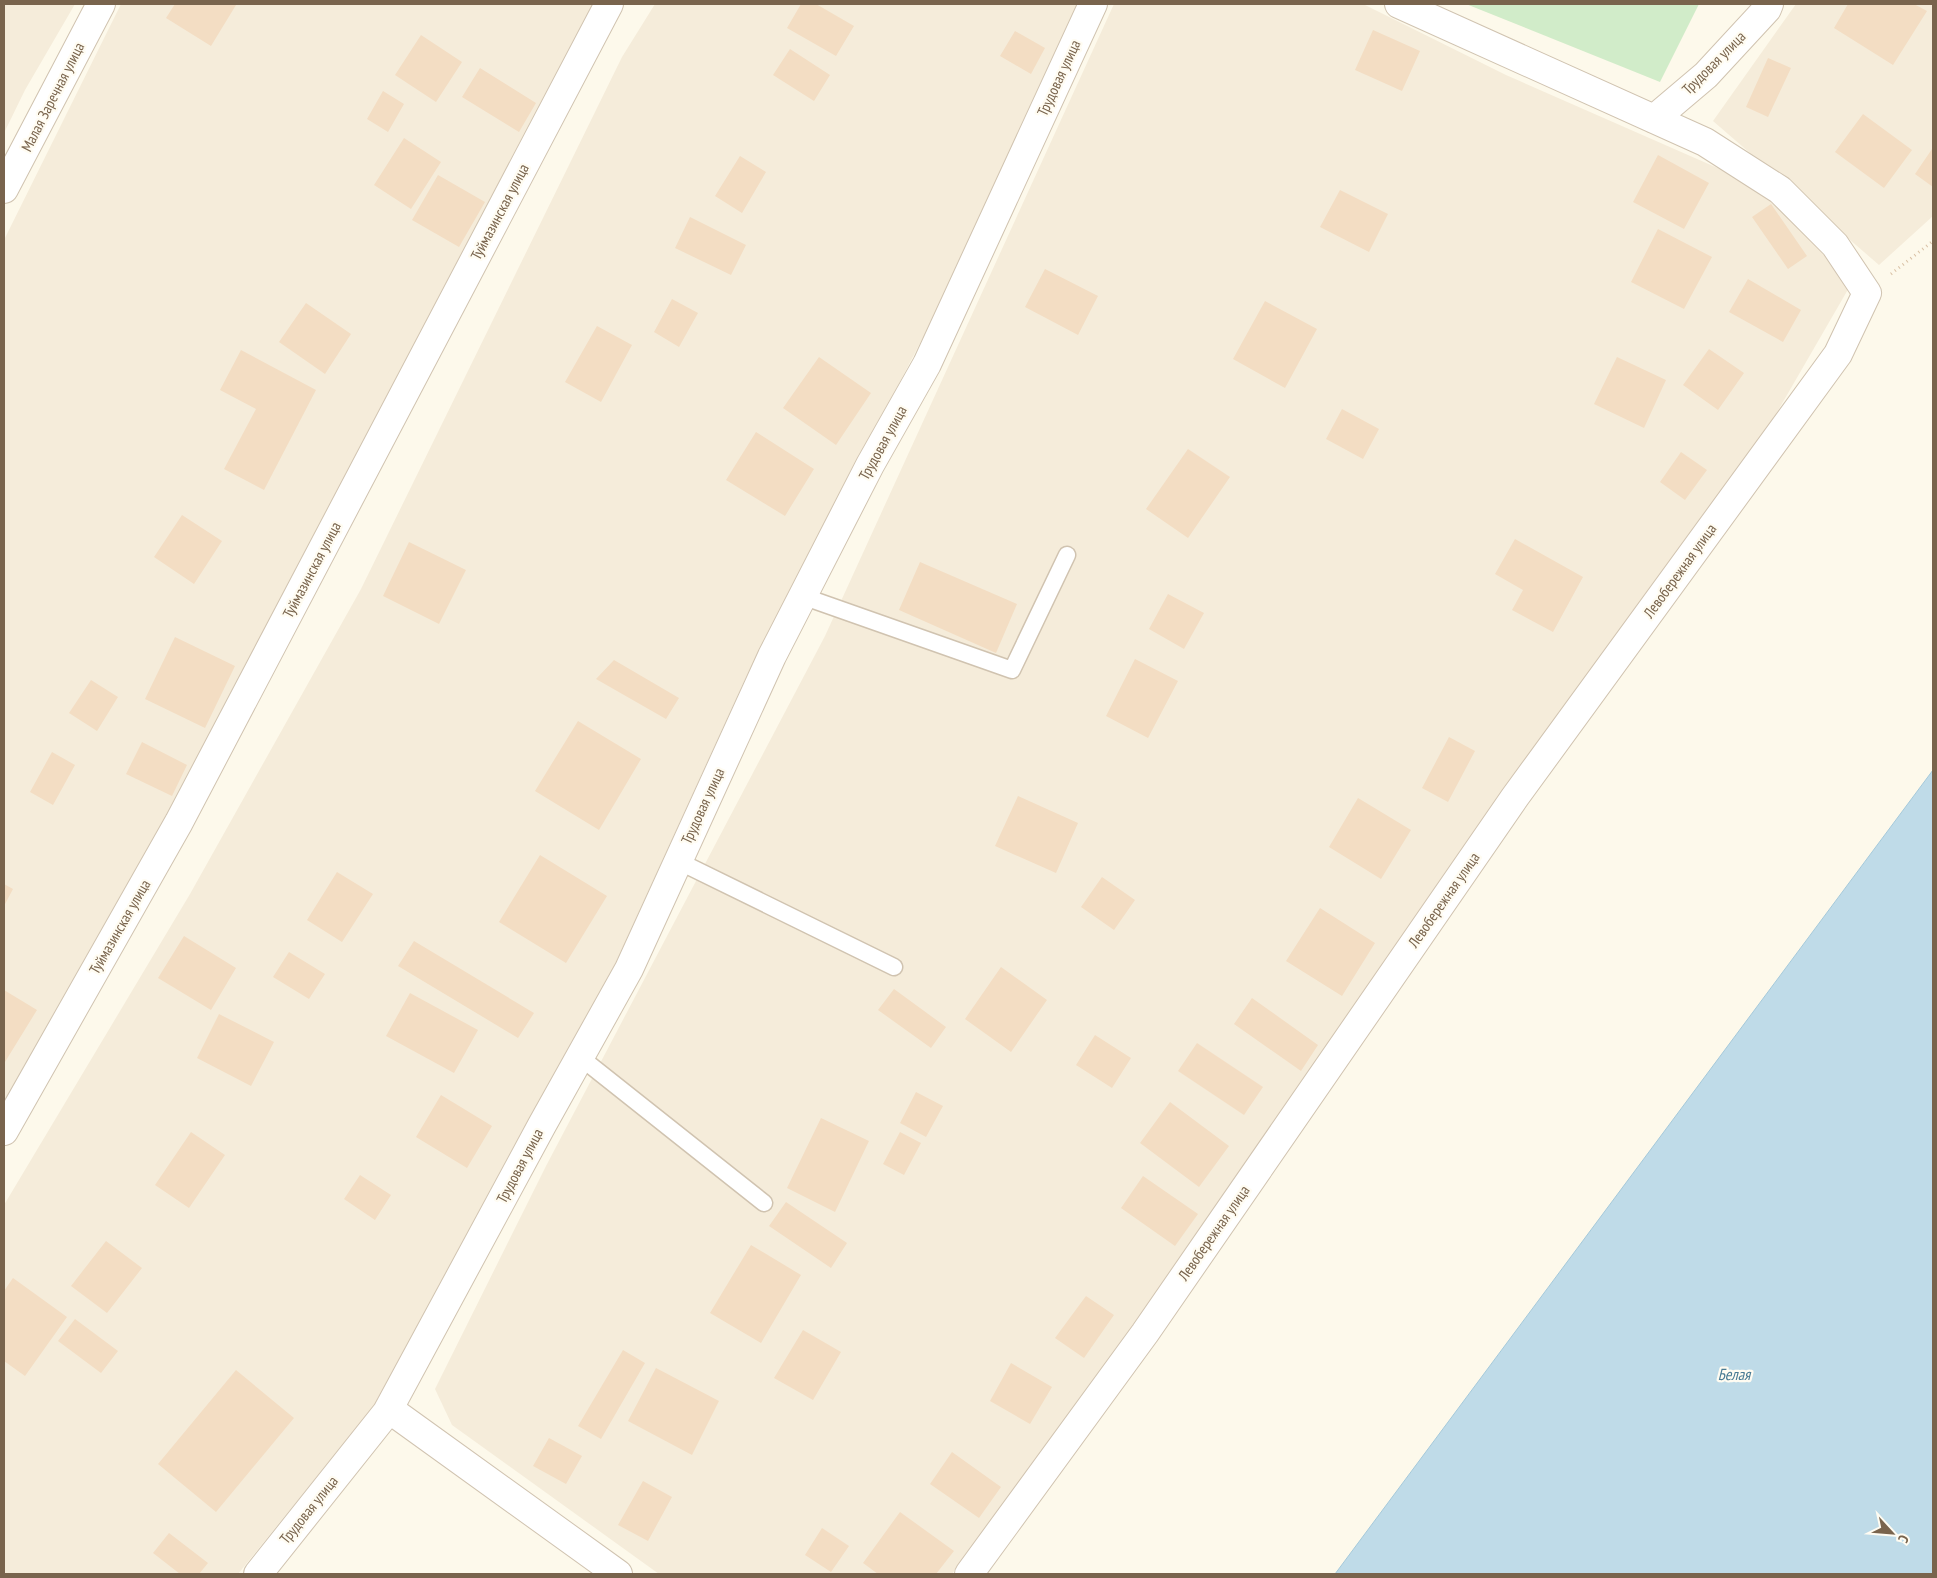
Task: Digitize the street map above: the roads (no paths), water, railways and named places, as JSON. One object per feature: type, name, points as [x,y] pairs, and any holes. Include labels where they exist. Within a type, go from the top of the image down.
[{"type":"street","name":"Малая Заречная улица","points":[[4,189],[101,4]]},
{"type":"street","name":"Туймазинская улица","points":[[4,1131],[179,822],[609,4]]},
{"type":"street","name":"Трудовая улица","points":[[258,1574],[389,1409],[629,969],[772,656],[870,464],[927,364],[1093,4]]},
{"type":"street","points":[[1399,4],[1654,119]]},
{"type":"street","name":"Трудовая улица","points":[[1654,119],[1706,74],[1766,10],[1769,4]]},
{"type":"street","name":"Левобережная улица","points":[[969,1574],[1150,1324],[1515,797],[1838,354],[1866,293],[1835,245],[1780,190],[1705,142],[1654,119]]},
{"type":"street","points":[[389,1409],[618,1574]]},
{"type":"lane","points":[[802,596],[1012,670],[1067,555]]},
{"type":"lane","points":[[678,861],[894,967]]},
{"type":"lane","points":[[580,1057],[764,1203]]},
{"type":"water","name":"Белая","points":[[1933,770],[1933,1574],[1335,1574]]}]
